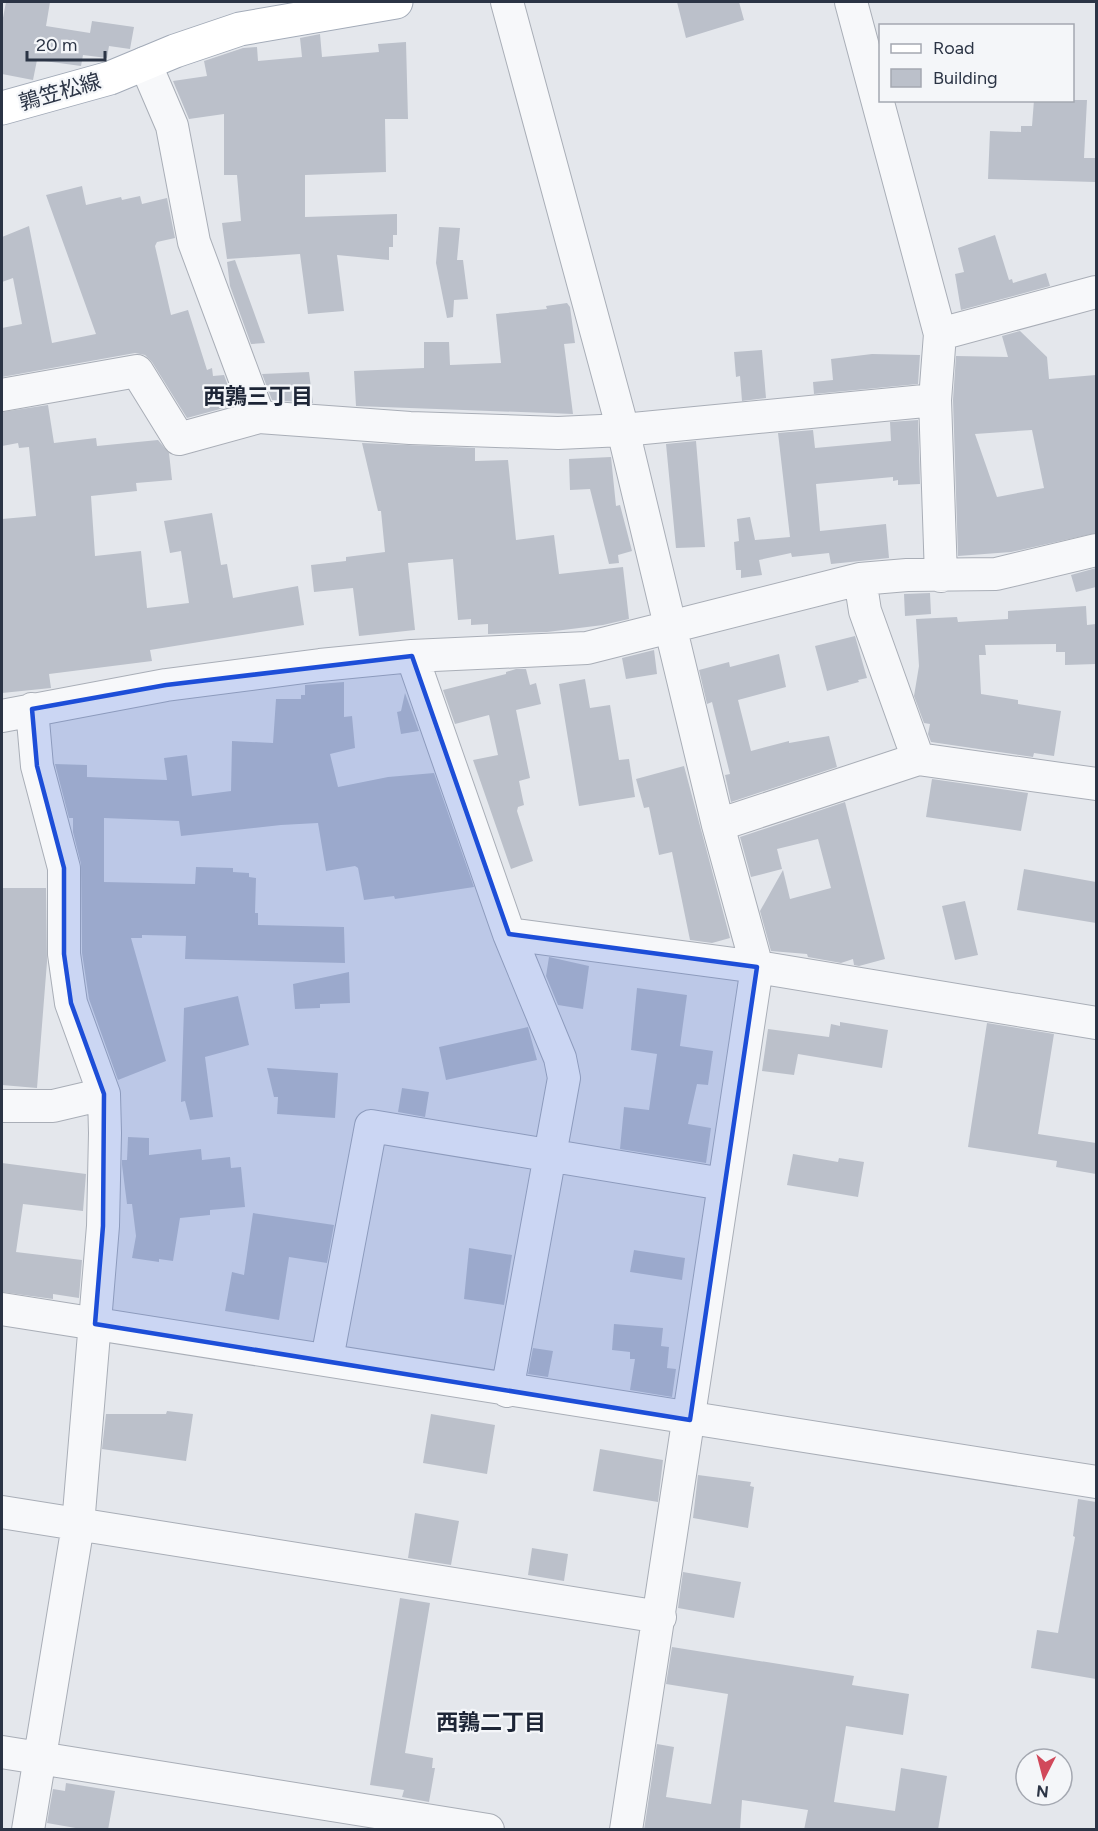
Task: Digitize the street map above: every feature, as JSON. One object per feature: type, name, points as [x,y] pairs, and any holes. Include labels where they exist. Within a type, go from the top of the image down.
[{"type":"main road","name":"鶉笠松線","points":[[2,108],[110,78],[240,29],[396,2]]},
{"type":"street","points":[[507,2],[623,430],[718,825],[757,967],[626,1830]]},
{"type":"street","points":[[851,2],[940,334],[935,400],[941,576]]},
{"type":"street","points":[[145,63],[172,126],[194,242],[259,417]]},
{"type":"street","points":[[940,334],[1096,292]]},
{"type":"street","points":[[2,395],[137,371],[179,439],[259,417],[410,429],[558,433],[623,430],[935,400]]},
{"type":"street","points":[[2,716],[166,685],[320,665],[412,656],[587,648],[860,579],[907,575],[996,574],[1096,550]]},
{"type":"street","points":[[860,579],[865,610],[918,759]]},
{"type":"street","points":[[412,656],[509,934],[560,1058],[564,1078],[507,1390]]},
{"type":"street","points":[[28,1830],[78,1525],[103,1226],[104,1094],[71,1003],[64,954],[64,868],[37,766],[32,709]]},
{"type":"street","points":[[718,825],[918,759],[1096,784]]},
{"type":"street","points":[[509,934],[757,967],[1096,1023]]},
{"type":"street","points":[[2,1106],[53,1106],[104,1094]]},
{"type":"street","points":[[327,1359],[371,1126],[723,1184]]},
{"type":"street","points":[[2,1309],[327,1359],[690,1420],[1096,1482]]},
{"type":"street","points":[[2,1512],[660,1617]]},
{"type":"street","points":[[2,1752],[488,1830]]},
{"type":"highlighted area","points":[[412,656],[509,934],[757,967],[690,1420],[95,1324],[103,1226],[104,1094],[71,1003],[64,954],[64,868],[37,766],[32,709],[166,685]]},
{"type":"building","points":[[6,2],[50,2],[46,26],[90,33],[92,21],[134,27],[130,49],[109,46],[107,58],[83,55],[81,66],[37,60],[33,80],[2,74],[2,23]]},
{"type":"building","points":[[677,2],[739,2],[744,20],[686,38]]},
{"type":"building","points":[[320,34],[322,57],[379,52],[378,44],[406,42],[408,119],[385,119],[386,172],[305,175],[305,217],[397,214],[397,235],[393,235],[393,247],[389,247],[389,260],[337,255],[344,311],[308,314],[300,254],[227,259],[222,223],[241,221],[237,175],[224,175],[224,114],[189,119],[173,81],[207,76],[204,61],[243,48],[257,47],[258,61],[302,57],[300,38]]},
{"type":"building","points":[[1087,100],[1084,158],[1096,158],[1095,182],[988,179],[990,131],[1021,132],[1021,126],[1032,126],[1034,102]]},
{"type":"building","points":[[82,186],[86,205],[121,197],[122,200],[140,196],[142,204],[167,198],[175,238],[157,242],[155,246],[171,315],[188,310],[207,370],[212,368],[213,376],[224,375],[235,405],[187,418],[152,362],[145,355],[135,353],[2,377],[2,328],[22,324],[13,278],[2,282],[2,237],[29,226],[52,343],[96,334],[46,195]]},
{"type":"building","points":[[439,227],[460,228],[457,260],[463,260],[468,299],[454,300],[453,317],[447,318],[436,263]]},
{"type":"building","points":[[995,235],[1009,280],[1012,279],[1013,283],[1046,273],[1050,286],[961,310],[955,274],[964,272],[958,248]]},
{"type":"building","points":[[235,260],[265,343],[251,344],[230,286],[227,262]]},
{"type":"building","points":[[567,303],[570,307],[575,343],[564,344],[573,414],[356,406],[354,371],[424,368],[424,342],[449,342],[450,365],[501,363],[496,314],[547,309],[546,306]]},
{"type":"building","points":[[1020,331],[1047,357],[1049,379],[1096,375],[1096,533],[1011,552],[958,556],[953,400],[956,356],[1008,357],[1002,336]],"holes":[[[1032,430],[1044,488],[997,497],[975,434]]]},
{"type":"building","points":[[762,350],[766,398],[742,401],[740,376],[736,377],[734,352]]},
{"type":"building","points":[[872,354],[920,355],[918,384],[814,394],[813,382],[833,380],[831,359]]},
{"type":"building","points":[[309,372],[313,403],[272,400],[262,374]]},
{"type":"building","points":[[48,405],[54,443],[96,438],[97,446],[158,440],[169,453],[172,480],[136,483],[137,491],[91,496],[95,556],[141,551],[147,608],[189,603],[181,551],[170,553],[164,521],[212,513],[221,565],[227,564],[233,598],[298,586],[304,625],[150,650],[152,661],[49,674],[51,688],[2,693],[2,519],[36,516],[29,447],[19,448],[18,443],[2,446],[2,412]]},
{"type":"building","points":[[918,420],[920,484],[898,485],[898,480],[893,481],[893,477],[816,484],[820,531],[886,524],[889,558],[831,564],[829,553],[792,557],[791,553],[759,560],[762,575],[741,578],[741,570],[736,570],[734,542],[739,541],[737,519],[750,517],[755,540],[790,537],[778,433],[813,430],[815,448],[891,441],[890,422]]},
{"type":"building","points":[[696,441],[705,547],[676,548],[666,444]]},
{"type":"building","points":[[362,443],[475,448],[475,461],[508,460],[516,540],[554,535],[559,574],[623,567],[629,619],[603,625],[547,632],[488,634],[488,624],[471,625],[471,619],[458,620],[453,559],[408,563],[415,630],[359,636],[353,588],[314,592],[311,565],[346,561],[346,557],[385,552],[381,511],[378,511]]},
{"type":"building","points":[[611,457],[616,506],[620,505],[632,551],[618,555],[619,563],[609,564],[590,489],[570,490],[569,459]]},
{"type":"building","points":[[1096,568],[1096,587],[1076,592],[1071,575]]},
{"type":"building","points":[[930,593],[931,614],[905,616],[904,594]]},
{"type":"building","points":[[1086,606],[1087,625],[1096,624],[1096,664],[1065,665],[1065,652],[1056,652],[1056,644],[985,645],[986,655],[979,655],[981,694],[1018,700],[1018,704],[1061,711],[1054,756],[1034,753],[1033,757],[931,742],[928,734],[930,724],[924,723],[914,696],[919,666],[916,619],[957,617],[958,622],[1008,619],[1008,611]]},
{"type":"building","points":[[855,636],[867,678],[827,691],[815,646]]},
{"type":"building","points":[[654,650],[657,674],[626,679],[622,658]]},
{"type":"building","points":[[779,654],[786,687],[738,700],[751,751],[789,741],[789,743],[829,736],[837,767],[731,802],[725,775],[730,774],[712,702],[707,704],[699,670],[729,662],[730,667]]},
{"type":"building","points":[[516,669],[526,669],[530,685],[536,683],[541,704],[516,710],[530,778],[519,781],[524,805],[518,807],[517,811],[533,861],[511,869],[473,760],[498,755],[489,715],[455,724],[443,690],[506,674]]},
{"type":"building","points":[[585,679],[590,708],[610,705],[619,760],[629,759],[635,797],[579,806],[559,684]]},
{"type":"building","points":[[344,682],[344,717],[352,716],[355,748],[330,754],[338,787],[388,777],[434,773],[474,887],[395,899],[394,896],[364,900],[358,868],[355,866],[326,871],[318,823],[181,836],[179,821],[104,818],[104,882],[195,884],[196,867],[233,868],[233,872],[249,873],[249,877],[256,878],[255,913],[258,913],[258,925],[344,927],[345,963],[185,959],[186,936],[142,935],[142,938],[131,938],[166,1061],[118,1080],[89,999],[82,953],[81,864],[73,832],[73,818],[69,818],[55,764],[87,765],[87,777],[167,780],[164,758],[187,755],[192,796],[231,791],[232,741],[273,743],[276,699],[301,699],[301,695],[305,695],[305,685]]},
{"type":"building","points":[[405,693],[419,731],[401,734],[397,712],[401,711]]},
{"type":"building","points":[[684,766],[730,938],[712,943],[690,940],[672,852],[659,855],[649,807],[644,808],[636,779]]},
{"type":"building","points":[[932,779],[1028,793],[1021,831],[926,817]]},
{"type":"building","points":[[845,802],[885,959],[859,966],[854,965],[853,959],[841,963],[808,957],[807,954],[771,951],[760,911],[783,870],[790,899],[831,888],[818,839],[777,849],[782,869],[751,877],[740,837]]},
{"type":"building","points":[[1024,869],[1096,882],[1096,923],[1017,910]]},
{"type":"building","points":[[2,888],[46,888],[47,962],[37,1088],[2,1085]]},
{"type":"building","points":[[965,901],[978,955],[955,960],[942,906]]},
{"type":"building","points":[[549,957],[589,966],[583,1009],[558,1005],[546,976]]},
{"type":"building","points":[[349,972],[350,1003],[320,1004],[320,1008],[295,1009],[293,984]]},
{"type":"building","points":[[637,988],[687,995],[680,1046],[713,1051],[708,1085],[697,1084],[688,1124],[711,1128],[706,1163],[620,1149],[624,1107],[649,1110],[657,1054],[631,1050]]},
{"type":"building","points":[[238,996],[249,1045],[205,1057],[213,1117],[190,1120],[185,1101],[181,1102],[184,1008]]},
{"type":"building","points":[[840,1022],[888,1030],[882,1068],[798,1054],[794,1075],[762,1071],[768,1029],[829,1037],[831,1024],[840,1026]]},
{"type":"building","points":[[987,1023],[1054,1034],[1038,1134],[1096,1143],[1096,1174],[1056,1167],[1057,1161],[968,1147]]},
{"type":"building","points":[[528,1027],[537,1060],[446,1080],[439,1047]]},
{"type":"building","points":[[267,1068],[338,1073],[335,1118],[277,1114],[278,1097],[274,1097]]},
{"type":"building","points":[[402,1088],[429,1092],[425,1117],[398,1112]]},
{"type":"building","points":[[128,1137],[149,1138],[149,1155],[201,1149],[202,1160],[230,1157],[231,1168],[241,1167],[245,1207],[210,1210],[210,1215],[180,1218],[173,1261],[159,1259],[159,1262],[132,1258],[136,1236],[132,1204],[127,1204],[122,1165],[122,1160],[127,1160]]},
{"type":"building","points":[[793,1154],[838,1162],[839,1158],[864,1162],[858,1197],[787,1185]]},
{"type":"building","points":[[2,1163],[86,1174],[83,1211],[23,1204],[16,1252],[82,1260],[79,1298],[53,1294],[53,1299],[2,1292]]},
{"type":"building","points":[[253,1213],[334,1225],[327,1263],[289,1257],[279,1320],[225,1311],[232,1272],[244,1275]]},
{"type":"building","points":[[469,1248],[512,1255],[504,1305],[464,1299]]},
{"type":"building","points":[[634,1250],[685,1258],[682,1280],[630,1272]]},
{"type":"building","points":[[614,1324],[663,1328],[661,1346],[669,1347],[667,1368],[676,1369],[672,1397],[630,1390],[635,1359],[630,1359],[630,1352],[612,1350]]},
{"type":"building","points":[[533,1348],[553,1351],[548,1377],[528,1374]]},
{"type":"building","points":[[167,1411],[193,1414],[186,1461],[102,1449],[106,1414],[166,1414]]},
{"type":"building","points":[[431,1414],[495,1425],[487,1474],[423,1463]]},
{"type":"building","points":[[600,1449],[663,1460],[658,1502],[593,1491]]},
{"type":"building","points":[[698,1475],[751,1482],[750,1486],[754,1487],[748,1528],[693,1518]]},
{"type":"building","points":[[1078,1499],[1096,1502],[1096,1679],[1031,1668],[1037,1630],[1058,1633],[1075,1537],[1073,1536]]},
{"type":"building","points":[[415,1513],[459,1521],[451,1565],[408,1558]]},
{"type":"building","points":[[532,1548],[568,1554],[564,1581],[528,1575]]},
{"type":"building","points":[[683,1572],[741,1582],[734,1618],[678,1608]]},
{"type":"building","points":[[400,1598],[430,1603],[405,1753],[433,1758],[432,1768],[435,1768],[429,1802],[402,1797],[404,1790],[370,1785]]},
{"type":"building","points":[[672,1647],[854,1676],[852,1685],[909,1694],[903,1735],[846,1726],[834,1802],[895,1811],[901,1768],[947,1776],[938,1830],[804,1830],[808,1810],[742,1800],[740,1830],[644,1830],[657,1744],[674,1747],[666,1797],[711,1804],[728,1694],[666,1684]]},
{"type":"building","points":[[66,1783],[115,1791],[108,1830],[87,1830],[47,1823],[53,1789],[65,1791]]},
{"type":"district","name":"西鶉三丁目","points":[[258,396]]},
{"type":"district","name":"西鶉二丁目","points":[[491,1722]]}]
